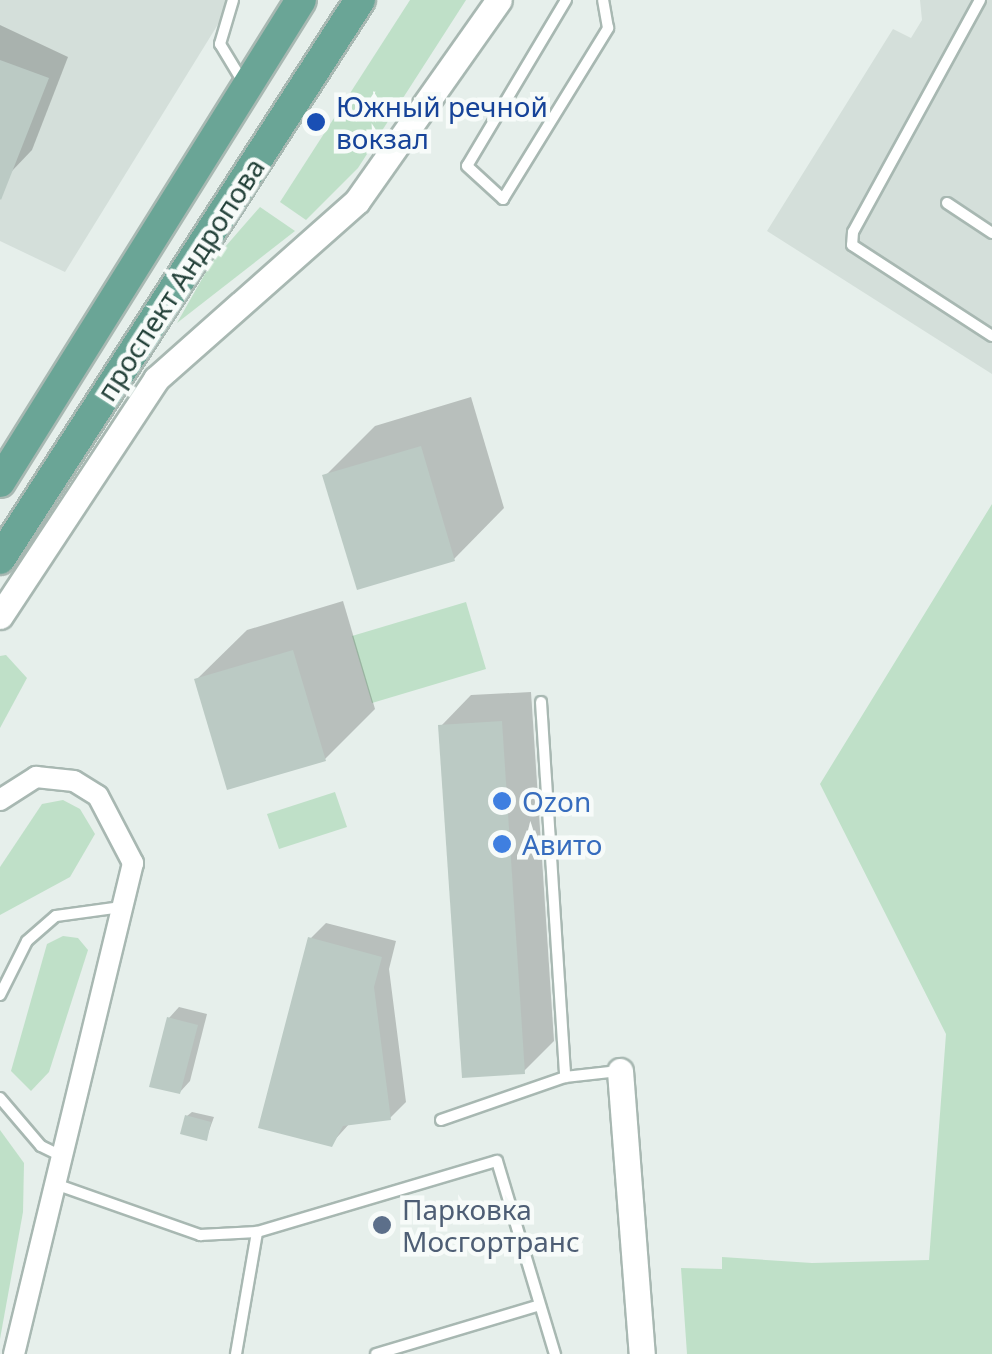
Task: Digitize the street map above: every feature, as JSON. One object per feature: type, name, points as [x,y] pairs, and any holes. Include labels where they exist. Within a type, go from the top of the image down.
[{"type":"main road","name":"проспект Андропова","points":[[0,482],[302,0]]},
{"type":"main road","name":"проспект Андропова","points":[[0,559],[360,0]]},
{"type":"street","points":[[0,616],[156,379],[357,201],[499,0]]},
{"type":"street","points":[[0,800],[36,778],[74,782],[98,796],[133,863],[65,1157],[14,1354]]},
{"type":"street","points":[[620,1071],[642,1354]]},
{"type":"lane","points":[[234,0],[220,44],[247,87]]},
{"type":"lane","points":[[566,0],[466,166],[503,199],[608,28],[603,0]]},
{"type":"lane","points":[[980,0],[853,232],[852,245],[992,336]]},
{"type":"lane","points":[[947,203],[992,233]]},
{"type":"lane","points":[[541,702],[565,1078]]},
{"type":"lane","points":[[0,994],[28,941],[56,916],[121,907]]},
{"type":"lane","points":[[442,1120],[565,1078],[620,1071]]},
{"type":"lane","points":[[0,1098],[41,1146],[65,1157]]},
{"type":"lane","points":[[58,1185],[200,1235],[257,1232],[497,1162],[537,1306],[555,1354]]},
{"type":"lane","points":[[236,1354],[257,1232]]},
{"type":"lane","points":[[376,1354],[537,1306]]},
{"type":"shaded area","points":[[0,0],[233,0],[65,272],[0,241]]},
{"type":"shaded area","points":[[920,0],[992,0],[992,374],[767,231],[893,29],[911,38],[922,20]]},
{"type":"green space","points":[[410,0],[466,0],[358,168],[306,220],[280,202]]},
{"type":"green space","points":[[260,207],[295,231],[177,323],[211,263]]},
{"type":"green space","points":[[992,504],[992,1354],[687,1354],[681,1268],[722,1269],[722,1257],[812,1263],[929,1260],[946,1034],[820,784]]},
{"type":"green space","points":[[466,602],[486,669],[372,703],[352,636]]},
{"type":"green space","points":[[6,655],[27,678],[0,728],[0,656]]},
{"type":"green space","points":[[335,792],[347,827],[279,849],[267,814]]},
{"type":"green space","points":[[63,800],[80,809],[95,834],[70,877],[0,915],[0,867],[42,804]]},
{"type":"green space","points":[[63,936],[78,938],[88,950],[49,1072],[31,1091],[11,1071],[47,944]]},
{"type":"green space","points":[[0,1130],[24,1163],[23,1212],[0,1339]]},
{"type":"building","points":[[0,60],[49,78],[1,200],[0,199]]},
{"type":"building","points":[[421,446],[455,561],[357,590],[322,475]]},
{"type":"building","points":[[293,650],[326,761],[227,790],[194,679]]},
{"type":"building","points":[[502,721],[525,1074],[462,1078],[438,725]]},
{"type":"building","points":[[308,937],[382,957],[374,987],[391,1120],[343,1126],[332,1147],[258,1128]]},
{"type":"building","points":[[167,1017],[198,1025],[180,1094],[149,1087]]},
{"type":"building","points":[[185,1115],[211,1122],[207,1141],[180,1134]]},
{"type":"place","name":"Южный речной вокзал","points":[[316,122]]},
{"type":"place","name":"Ozon","points":[[502,801]]},
{"type":"place","name":"Авито","points":[[502,844]]},
{"type":"place","name":"Парковка Мосгортранс","points":[[382,1225]]}]
